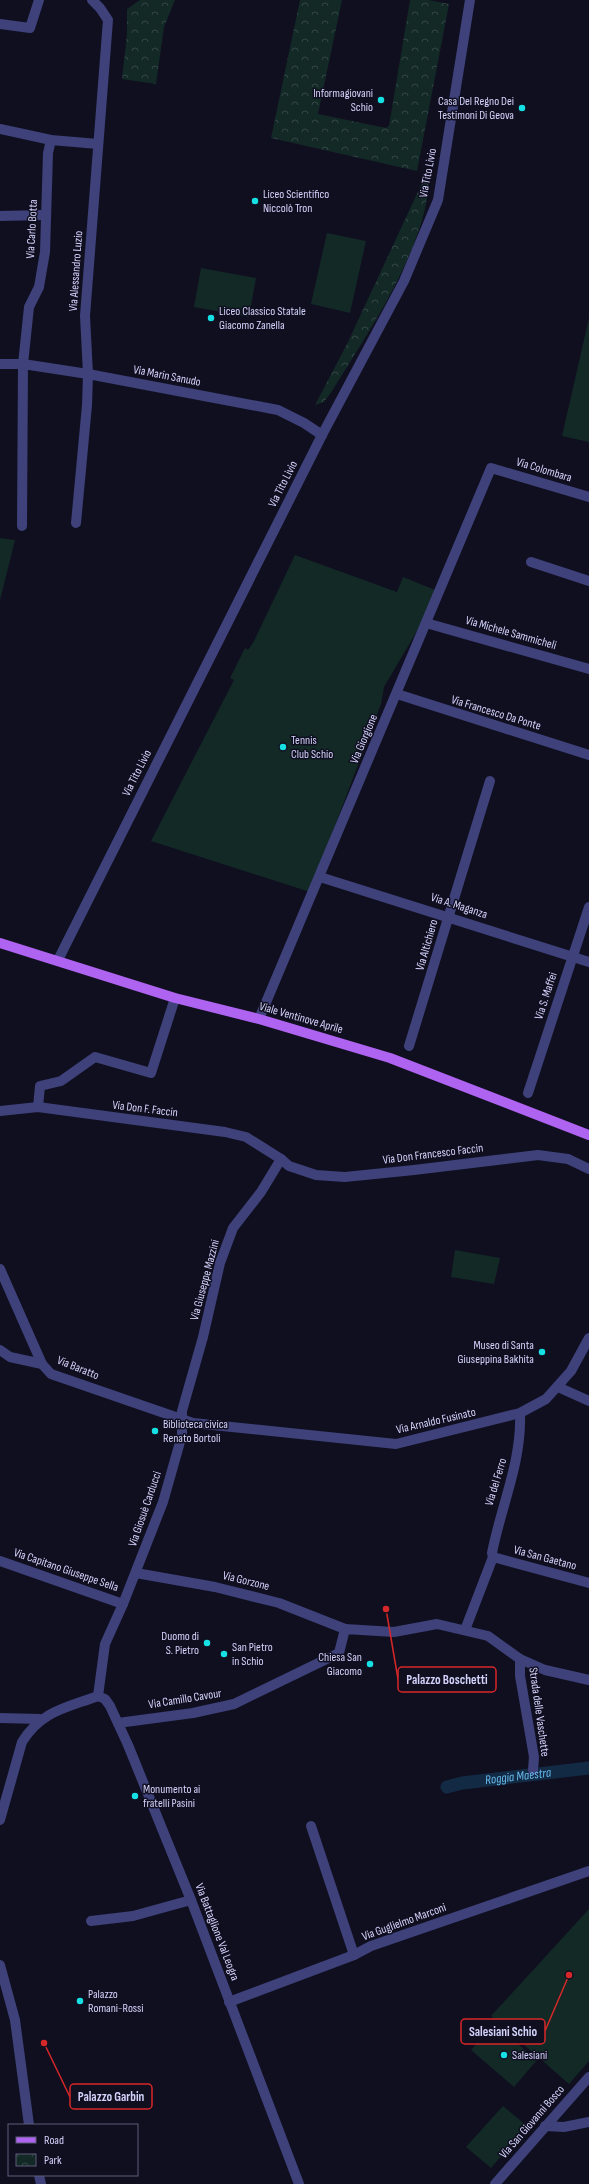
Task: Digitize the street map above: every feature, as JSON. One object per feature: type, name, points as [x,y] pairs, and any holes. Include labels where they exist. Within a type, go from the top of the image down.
[{"type":"main road","name":"Viale Ventinove Aprile","points":[[0,942],[175,998],[259,1019],[390,1058],[589,1135]]},
{"type":"street","points":[[0,24],[30,28],[39,0]]},
{"type":"street","name":"Via Alessandro Luzio","points":[[76,523],[88,374],[86,316],[108,20],[100,8],[92,0]]},
{"type":"street","name":"Via Tito Livio","points":[[58,960],[322,435],[404,281],[438,200],[470,0]]},
{"type":"street","points":[[0,129],[51,140],[98,144]]},
{"type":"street","name":"Via Carlo Botta","points":[[22,526],[23,364],[28,307],[39,287],[45,252],[48,153],[51,140]]},
{"type":"street","points":[[0,216],[45,215]]},
{"type":"street","name":"Via Marin Sanudo","points":[[0,364],[23,364],[88,374],[278,410],[304,423],[322,435]]},
{"type":"street","name":"Via Colombara","points":[[491,468],[589,497]]},
{"type":"street","name":"Via Giorgione","points":[[259,1019],[491,468]]},
{"type":"street","points":[[531,562],[589,581]]},
{"type":"street","name":"Via Michele Sammicheli","points":[[426,623],[589,668]]},
{"type":"street","name":"Via Francesco Da Ponte","points":[[396,694],[589,755]]},
{"type":"street","name":"Via Altichiero","points":[[409,1046],[490,781]]},
{"type":"street","name":"Via A. Maganza","points":[[320,877],[449,916],[572,958],[589,962]]},
{"type":"street","name":"Via S. Maffei","points":[[528,1092],[589,907]]},
{"type":"street","points":[[38,1107],[40,1086],[61,1081],[95,1057],[151,1073],[175,998]]},
{"type":"street","name":"Via Don F. Faccin","points":[[0,1111],[38,1107],[225,1132],[246,1137],[281,1159]]},
{"type":"street","name":"Via Don Francesco Faccin","points":[[281,1159],[289,1166],[300,1171],[316,1175],[345,1177],[414,1170],[538,1154],[568,1159],[589,1169]]},
{"type":"street","name":"Via Giuseppe Mazzini","points":[[181,1420],[187,1389],[203,1337],[220,1263],[233,1228],[261,1192],[281,1159]]},
{"type":"street","name":"Via Baratto","points":[[0,1269],[42,1364],[51,1374],[181,1420]]},
{"type":"street","name":"Via Arnaldo Fusinato","points":[[181,1420],[193,1423],[396,1444],[520,1413],[546,1399],[571,1371],[589,1338]]},
{"type":"street","points":[[0,1350],[10,1357],[42,1364]]},
{"type":"street","points":[[558,1387],[589,1402]]},
{"type":"street","name":"Via del Ferro","points":[[465,1630],[493,1556],[492,1553],[496,1527],[516,1464],[520,1413]]},
{"type":"street","name":"Via Giosuè Carducci","points":[[98,1696],[105,1644],[136,1573],[163,1502],[182,1435],[181,1420]]},
{"type":"street","name":"Via San Gaetano","points":[[493,1556],[589,1583]]},
{"type":"street","name":"Via Capitano Giuseppe Sella","points":[[0,1561],[123,1604]]},
{"type":"street","name":"Via Gorzone","points":[[136,1573],[215,1587],[279,1603],[345,1629]]},
{"type":"street","points":[[345,1629],[394,1632],[437,1624],[488,1636],[520,1659],[545,1670],[589,1680]]},
{"type":"street","name":"Via Camillo Cavour","points":[[118,1723],[193,1713],[234,1704],[339,1653],[345,1629]]},
{"type":"street","name":"Strada delle Vaschette","points":[[520,1659],[520,1676],[534,1757],[533,1770]]},
{"type":"street","points":[[0,1820],[22,1742],[40,1719],[58,1710],[98,1696]]},
{"type":"street","name":"Via Battaglione Val Leogra","points":[[98,1696],[105,1699],[131,1751],[191,1900],[299,2184]]},
{"type":"street","points":[[0,1718],[40,1719]]},
{"type":"street","points":[[311,1826],[354,1955]]},
{"type":"street","name":"Via Guglielmo Marconi","points":[[229,2002],[354,1955],[371,1946],[589,1871]]},
{"type":"street","points":[[91,1921],[133,1916],[191,1900]]},
{"type":"street","points":[[0,1966],[15,2020],[29,2124]]},
{"type":"street","name":"Via San Giovanni Bosco","points":[[495,2184],[589,2077]]},
{"type":"street","points":[[545,2126],[564,2127],[589,2122]]},
{"type":"green space","points":[[140,0],[175,0],[164,27],[156,84],[122,79],[127,34],[127,9]]},
{"type":"green space","points":[[300,0],[342,0],[318,114],[386,128],[389,126],[410,0],[428,0],[449,4],[417,171],[271,138]]},
{"type":"green space","points":[[429,168],[427,196],[421,224],[410,254],[396,284],[332,391],[324,402],[315,405],[348,342]]},
{"type":"green space","points":[[327,233],[366,241],[350,313],[311,304]]},
{"type":"green space","points":[[201,268],[256,278],[249,317],[194,307]]},
{"type":"green space","points":[[589,318],[589,442],[562,436]]},
{"type":"green space","points":[[0,538],[15,540],[0,600]]},
{"type":"green space","name":"Tennis Club Schio","points":[[295,555],[397,592],[403,577],[440,592],[384,687],[381,704],[310,892],[151,841],[234,680],[230,678],[245,648],[248,650],[253,643]]},
{"type":"green space","points":[[455,1250],[500,1258],[494,1284],[451,1277]]},
{"type":"green space","points":[[589,1909],[589,2061],[569,2084],[491,2016]]},
{"type":"green space","name":"Salesiani","points":[[494,2024],[537,2060],[514,2087],[471,2050]]},
{"type":"green space","points":[[503,2106],[527,2126],[491,2168],[466,2147]]},
{"type":"waterway","name":"Roggia Maestra","points":[[447,1787],[462,1783],[589,1768]]},
{"type":"place","name":"Informagiovani Schio","points":[[381,100]]},
{"type":"place","name":"Casa Del Regno Dei Testimoni Di Geova","points":[[522,108]]},
{"type":"place","name":"Liceo Scientifico Niccolò Tron","points":[[255,201]]},
{"type":"place","name":"Liceo Classico Statale Giacomo Zanella","points":[[211,318]]},
{"type":"place","name":"Tennis Club Schio","points":[[283,747]]},
{"type":"place","name":"Museo di Santa Giuseppina Bakhita","points":[[542,1352]]},
{"type":"place","name":"Biblioteca civica Renato Bortoli","points":[[155,1431]]},
{"type":"place","name":"Palazzo Boschetti","points":[[386,1609]]},
{"type":"place","name":"Duomo di S. Pietro","points":[[207,1643]]},
{"type":"place","name":"San Pietro in Schio","points":[[224,1654]]},
{"type":"place","name":"Chiesa San Giacomo","points":[[370,1664]]},
{"type":"place","name":"Monumento ai fratelli Pasini","points":[[135,1796]]},
{"type":"place","name":"Salesiani Schio","points":[[569,1975]]},
{"type":"place","name":"Palazzo Romani-Rossi","points":[[80,2001]]},
{"type":"place","name":"Palazzo Garbin","points":[[44,2043]]},
{"type":"place","name":"Salesiani","points":[[504,2055]]}]
